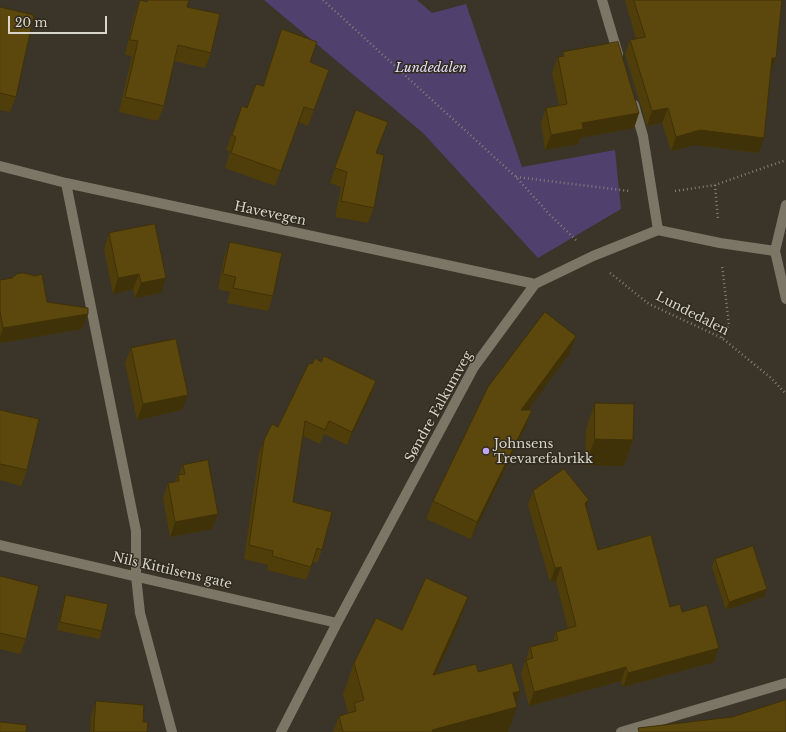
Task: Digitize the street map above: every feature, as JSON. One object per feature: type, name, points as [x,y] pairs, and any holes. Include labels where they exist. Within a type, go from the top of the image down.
[{"type":"street","points":[[602,0],[620,60]]},
{"type":"street","points":[[632,98],[643,136],[658,230],[720,243],[775,251]]},
{"type":"street","name":"Havevegen","points":[[0,166],[66,183],[535,284]]},
{"type":"street","points":[[66,183],[136,531],[136,576],[140,613],[172,732]]},
{"type":"street","points":[[786,205],[785,217],[775,251],[783,292],[786,299]]},
{"type":"street","name":"Søndre Falkumveg","points":[[281,732],[337,622],[474,367],[535,284],[593,256],[658,230]]},
{"type":"street","name":"Nils Kittilsens gate","points":[[0,545],[337,622]]},
{"type":"street","points":[[621,732],[786,683]]},
{"type":"path","points":[[323,0],[516,177],[550,215],[577,240]]},
{"type":"path","points":[[674,191],[714,185],[786,160]]},
{"type":"path","points":[[516,177],[635,192]]},
{"type":"path","name":"Lundedalen","points":[[606,268],[649,304],[722,338],[771,378],[786,394]]},
{"type":"green space","name":"Lundedalen","points":[[264,0],[417,0],[432,13],[466,4],[522,167],[615,150],[621,209],[538,258],[423,133]]},
{"type":"building","points":[[140,0],[147,2],[147,0],[189,0],[187,7],[220,14],[211,53],[178,45],[164,106],[125,97],[138,41],[130,40]]},
{"type":"building","points":[[634,0],[782,0],[776,58],[772,58],[764,138],[700,130],[676,137],[668,108],[652,111],[630,40],[645,37]]},
{"type":"building","points":[[0,7],[34,15],[16,97],[0,93]]},
{"type":"building","points":[[282,29],[317,42],[310,62],[329,70],[314,110],[304,107],[281,171],[231,153],[236,137],[232,135],[242,106],[247,108],[256,84],[263,86]]},
{"type":"building","points":[[618,42],[639,113],[582,123],[583,129],[551,135],[546,108],[567,104],[558,57],[564,56],[563,52]]},
{"type":"building","points":[[356,110],[388,122],[376,153],[384,155],[374,208],[341,201],[347,172],[335,168]]},
{"type":"building","points":[[155,224],[166,278],[141,283],[139,274],[118,278],[109,233]]},
{"type":"building","points":[[230,242],[282,253],[273,296],[233,288],[236,277],[223,274]]},
{"type":"building","points":[[24,273],[35,276],[42,274],[47,302],[88,308],[88,314],[3,328],[0,310],[0,280],[12,278],[17,274]]},
{"type":"building","points":[[545,312],[576,336],[521,410],[532,410],[477,522],[433,501],[488,387]]},
{"type":"building","points":[[176,339],[188,395],[143,404],[131,348]]},
{"type":"building","points":[[324,356],[376,381],[352,432],[329,421],[325,430],[305,421],[293,502],[332,512],[322,550],[317,548],[311,567],[272,556],[273,551],[249,545],[264,440],[272,424],[278,427],[309,363],[312,364],[315,358],[321,362]]},
{"type":"building","points":[[595,403],[634,404],[633,440],[595,439]]},
{"type":"building","points":[[0,410],[39,419],[27,470],[0,464]]},
{"type":"building","points":[[208,460],[218,514],[175,522],[168,483],[179,481],[178,475],[185,474],[183,465]]},
{"type":"building","points":[[564,469],[589,500],[585,503],[598,550],[651,535],[670,607],[680,604],[682,612],[707,605],[719,648],[628,673],[626,667],[534,692],[526,660],[533,658],[530,647],[558,640],[556,632],[576,626],[561,567],[555,568],[533,491]]},
{"type":"building","points":[[753,546],[767,589],[729,602],[715,559]]},
{"type":"building","points":[[0,576],[39,586],[26,639],[0,633]]},
{"type":"building","points":[[426,578],[468,597],[433,675],[476,664],[478,672],[512,663],[520,691],[513,693],[517,707],[432,730],[433,732],[343,732],[339,716],[356,711],[354,703],[364,700],[354,663],[376,618],[402,630]]},
{"type":"building","points":[[66,595],[108,604],[102,631],[60,622]]},
{"type":"building","points":[[786,700],[786,732],[639,732],[638,728],[732,717]]},
{"type":"building","points":[[96,701],[144,705],[143,722],[148,722],[147,732],[94,732]]},
{"type":"building","points":[[0,722],[27,725],[26,732],[0,732]]},
{"type":"place","name":"Johnsens Trevarefabrikk","points":[[486,451]]}]
